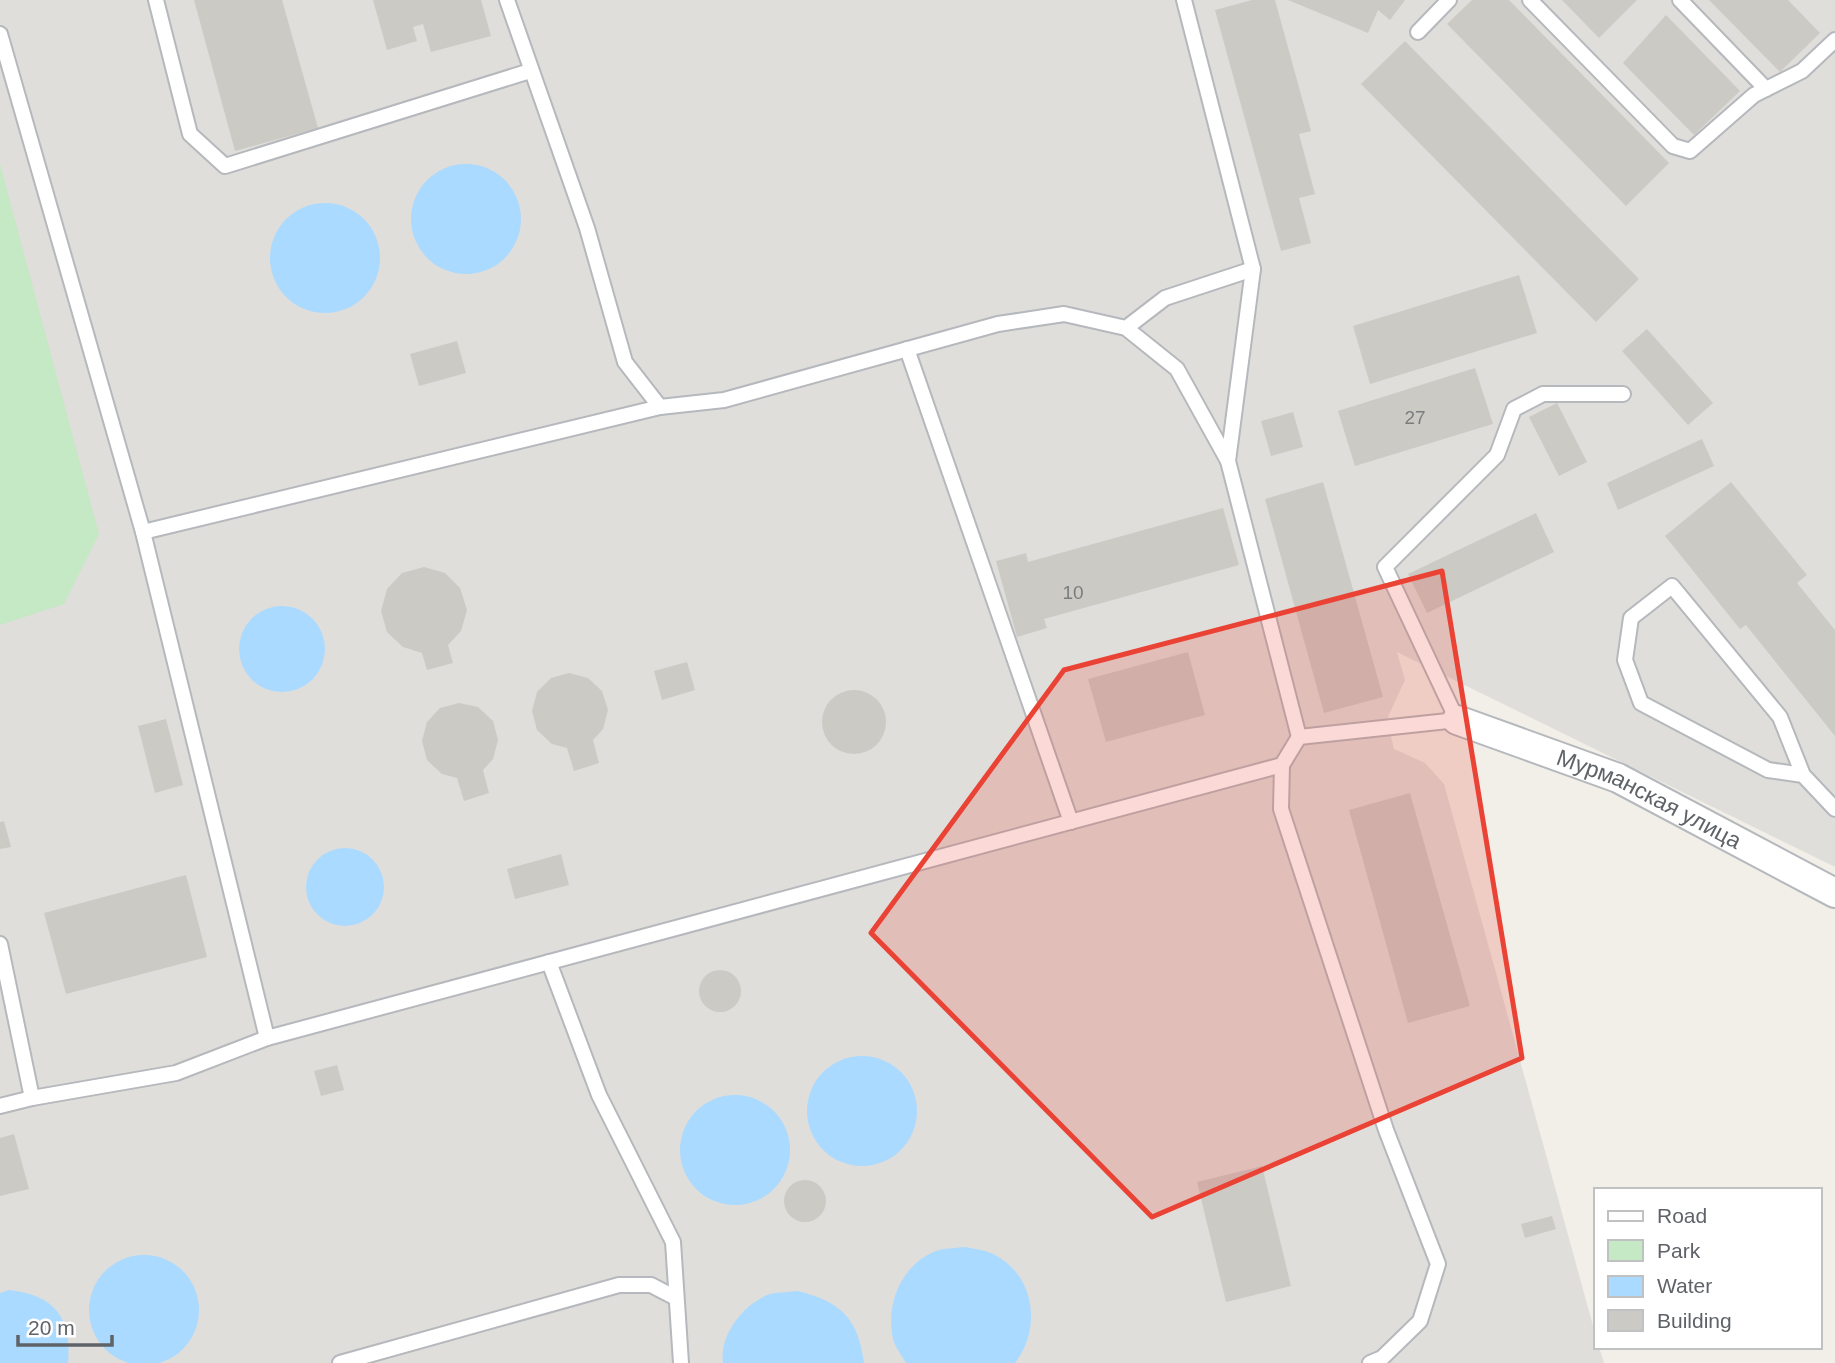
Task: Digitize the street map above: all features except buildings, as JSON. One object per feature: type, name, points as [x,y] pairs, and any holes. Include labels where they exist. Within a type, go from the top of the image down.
[{"type":"street","name":"Мурманская улица","points":[[1457,720],[1618,778],[1835,892]]},
{"type":"lane","points":[[156,0],[190,134],[225,166],[530,71]]},
{"type":"lane","points":[[507,0],[587,228],[625,362],[660,407]]},
{"type":"lane","points":[[1184,0],[1253,269],[1228,461]]},
{"type":"lane","points":[[1418,32],[1450,0]]},
{"type":"lane","points":[[1530,0],[1673,146],[1690,151],[1754,95],[1802,71],[1835,40]]},
{"type":"lane","points":[[1680,0],[1766,89]]},
{"type":"lane","points":[[0,34],[142,532],[267,1038]]},
{"type":"lane","points":[[1126,328],[1165,298],[1253,269]]},
{"type":"lane","points":[[142,532],[660,407],[724,400],[998,324],[1064,314],[1126,328],[1177,369],[1228,461],[1299,737],[1282,765],[1281,809],[1386,1130],[1438,1264],[1420,1321],[1382,1358],[1370,1363]]},
{"type":"lane","points":[[907,349],[1071,822]]},
{"type":"lane","points":[[1299,737],[1457,720],[1385,567],[1497,455],[1514,409],[1543,394],[1623,394]]},
{"type":"lane","points":[[1804,775],[1768,770],[1641,703],[1625,660],[1631,618],[1672,586],[1780,717],[1804,775],[1835,809]]},
{"type":"lane","points":[[0,1107],[32,1098],[176,1073],[267,1038],[1282,765]]},
{"type":"lane","points":[[0,944],[32,1098]]},
{"type":"lane","points":[[549,962],[599,1095],[673,1242],[681,1363]]},
{"type":"lane","points":[[341,1363],[620,1285],[651,1285],[676,1298]]},
{"type":"highlighted area","points":[[1442,571],[1522,1058],[1152,1217],[871,933],[1064,670]]},
{"type":"shaded area","points":[[0,0],[1835,0],[1835,867],[1397,652],[1405,680],[1387,719],[1394,749],[1425,763],[1444,784],[1594,1329],[1594,1349],[1600,1349],[1604,1363],[0,1363]]},
{"type":"green space","points":[[0,164],[99,534],[64,604],[0,625]]},
{"type":"water","points":[[466,164],[487,168],[505,180],[517,198],[521,219],[517,240],[505,258],[487,270],[466,274],[445,270],[427,258],[415,240],[411,219],[415,198],[427,180],[445,168]]},
{"type":"water","points":[[325,203],[346,207],[364,219],[376,237],[380,258],[376,279],[364,297],[346,309],[325,313],[304,309],[286,297],[274,279],[270,258],[274,237],[286,219],[304,207]]},
{"type":"water","points":[[282,606],[298,610],[312,619],[321,633],[325,649],[321,665],[312,679],[298,688],[282,692],[266,688],[252,679],[243,665],[239,649],[243,633],[252,619],[266,610]]},
{"type":"water","points":[[337,848],[353,848],[367,854],[378,865],[384,879],[384,895],[378,909],[367,920],[353,926],[337,926],[323,920],[312,909],[306,895],[306,879],[312,865],[323,854]]},
{"type":"water","points":[[862,1056],[883,1060],[901,1072],[913,1090],[917,1111],[913,1132],[901,1150],[883,1162],[862,1166],[841,1162],[823,1150],[811,1132],[807,1111],[811,1090],[823,1072],[841,1060]]},
{"type":"water","points":[[735,1095],[756,1099],[774,1111],[786,1129],[790,1150],[786,1171],[774,1189],[756,1201],[735,1205],[714,1201],[696,1189],[684,1171],[680,1150],[684,1129],[696,1111],[714,1099]]},
{"type":"water","points":[[966,1247],[993,1254],[1007,1263],[1026,1288],[1031,1319],[1024,1349],[1015,1363],[906,1363],[894,1342],[891,1326],[894,1299],[899,1286],[915,1264],[926,1256],[939,1250]]},
{"type":"water","points":[[133,1256],[155,1256],[175,1264],[190,1279],[198,1299],[198,1321],[190,1341],[175,1356],[155,1364],[133,1364],[113,1356],[98,1341],[90,1321],[90,1299],[98,1279],[113,1264]]},
{"type":"water","points":[[9,1290],[38,1297],[49,1303],[57,1312],[67,1333],[68,1363],[0,1363],[0,1293]]},
{"type":"water","points":[[798,1291],[826,1301],[845,1314],[857,1334],[864,1363],[723,1363],[729,1331],[743,1312],[760,1298],[770,1294]]}]
